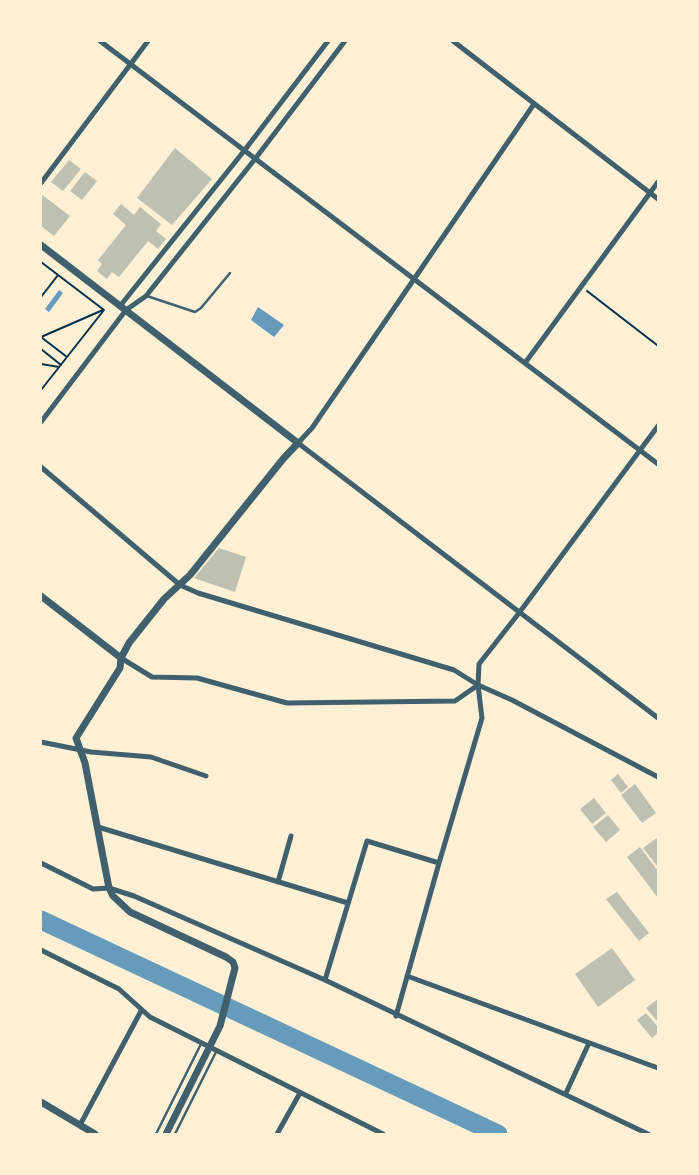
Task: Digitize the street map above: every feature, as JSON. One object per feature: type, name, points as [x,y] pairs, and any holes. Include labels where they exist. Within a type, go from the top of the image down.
[{"type":"street","points":[[100,41],[254,160],[415,279],[658,464]]},
{"type":"street","points":[[41,183],[148,41]]},
{"type":"street","points":[[41,422],[123,308],[328,41]]},
{"type":"street","points":[[123,308],[146,296],[345,41]]},
{"type":"street","points":[[457,42],[658,199]]},
{"type":"street","points":[[166,1134],[220,1026],[234,974],[233,962],[130,912],[120,905],[109,888],[85,763],[76,738],[120,668],[121,658],[129,643],[164,599],[190,575],[283,459],[312,428],[534,104]]},
{"type":"street","points":[[525,363],[658,182]]},
{"type":"street","points":[[41,245],[658,718]]},
{"type":"street","points":[[396,1016],[482,718],[478,685],[479,664],[520,613],[658,426]]},
{"type":"street","points":[[41,467],[180,585],[198,593],[454,670],[478,685],[512,700],[658,777]]},
{"type":"street","points":[[41,596],[121,658],[152,677],[196,678],[287,703],[455,701],[478,685]]},
{"type":"street","points":[[41,742],[92,752],[151,757],[206,776]]},
{"type":"street","points":[[98,827],[348,903]]},
{"type":"street","points":[[278,882],[291,836]]},
{"type":"street","points":[[324,980],[367,841],[439,863]]},
{"type":"street","points":[[41,863],[93,889],[109,888],[134,896],[324,980],[396,1016],[566,1093],[648,1134]]},
{"type":"street","points":[[41,950],[119,989],[141,1011],[216,1052],[383,1134]]},
{"type":"street","points":[[407,976],[658,1068]]},
{"type":"street","points":[[80,1125],[141,1011]]},
{"type":"street","points":[[566,1093],[590,1043]]},
{"type":"street","points":[[277,1134],[300,1093]]},
{"type":"street","points":[[41,1102],[95,1134]]},
{"type":"lane","points":[[146,296],[194,312],[202,308],[230,273]]},
{"type":"lane","points":[[156,1134],[202,1044]]},
{"type":"lane","points":[[175,1134],[216,1052]]},
{"type":"path","points":[[41,262],[104,310]]},
{"type":"path","points":[[41,297],[58,275]]},
{"type":"path","points":[[581,287],[656,346],[658,344]]},
{"type":"path","points":[[67,358],[41,337],[104,310]]},
{"type":"path","points":[[41,390],[104,310]]},
{"type":"path","points":[[41,349],[60,366]]},
{"type":"path","points":[[41,364],[60,366]]},
{"type":"water","points":[[59,290],[63,293],[49,312],[45,309]]},
{"type":"water","points":[[258,307],[284,325],[274,337],[251,320]]},
{"type":"building","points":[[175,148],[212,179],[172,225],[137,198]]},
{"type":"building","points":[[69,160],[81,169],[63,191],[51,182]]},
{"type":"building","points":[[85,172],[97,181],[82,200],[70,191]]},
{"type":"building","points":[[41,194],[70,216],[54,236],[41,226]]},
{"type":"building","points":[[121,204],[134,215],[140,207],[161,224],[156,231],[166,239],[158,249],[148,241],[119,277],[112,272],[107,279],[97,271],[102,264],[98,260],[126,225],[113,214]]},
{"type":"building","points":[[219,548],[246,557],[235,592],[194,578]]},
{"type":"building","points":[[618,774],[628,787],[621,793],[611,780]]},
{"type":"building","points":[[635,784],[656,813],[642,823],[621,795]]},
{"type":"building","points":[[594,798],[606,813],[592,824],[580,809]]},
{"type":"building","points":[[608,815],[620,830],[606,842],[593,827]]},
{"type":"building","points":[[658,837],[658,867],[643,848]]},
{"type":"building","points":[[640,847],[658,871],[658,898],[627,857]]},
{"type":"building","points":[[617,892],[649,933],[639,941],[606,899]]},
{"type":"building","points":[[612,948],[635,980],[598,1007],[575,974]]},
{"type":"building","points":[[658,999],[658,1022],[646,1008]]},
{"type":"building","points":[[646,1013],[658,1027],[658,1033],[652,1038],[637,1020]]},
{"type":"waterway","points":[[41,920],[498,1134]]}]
